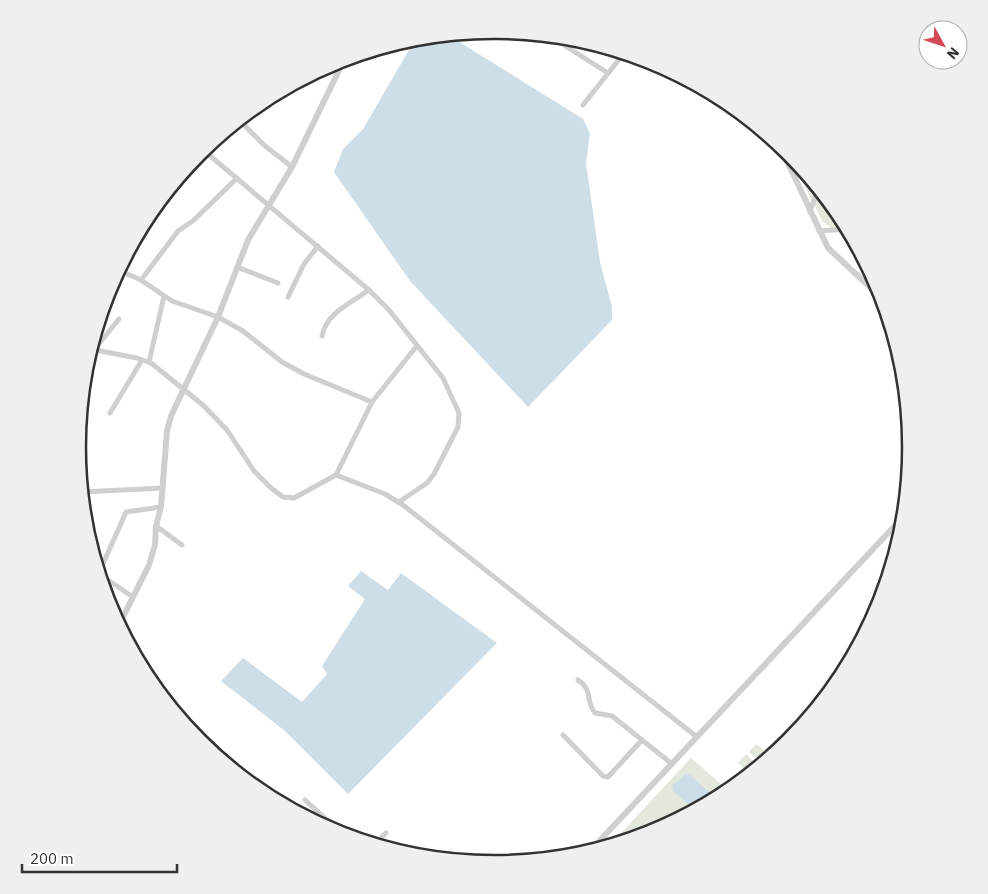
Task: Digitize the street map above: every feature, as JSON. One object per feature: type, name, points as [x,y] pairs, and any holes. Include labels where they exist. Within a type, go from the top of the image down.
[{"type":"street","points":[[564,45],[608,73]]},
{"type":"street","points":[[583,105],[620,58]]},
{"type":"street","points":[[123,616],[149,565],[155,545],[156,526],[161,507],[167,431],[171,416],[186,388],[218,317],[248,240],[292,167],[341,69]]},
{"type":"street","points":[[243,124],[264,145],[292,167]]},
{"type":"street","points":[[209,155],[369,290],[389,310],[416,347],[443,378],[458,414],[458,427],[430,478],[399,502]]},
{"type":"street","points":[[788,163],[819,231],[832,252],[869,286]]},
{"type":"street","points":[[140,280],[178,231],[194,220],[237,178]]},
{"type":"street","points":[[810,212],[816,195]]},
{"type":"street","points":[[819,231],[840,230]]},
{"type":"street","points":[[288,297],[304,264],[318,246]]},
{"type":"street","points":[[237,267],[278,283]]},
{"type":"street","points":[[125,273],[140,280],[164,296],[218,317],[243,331],[282,362],[304,374],[372,402]]},
{"type":"street","points":[[322,336],[324,326],[329,318],[369,290]]},
{"type":"street","points":[[149,362],[164,296]]},
{"type":"street","points":[[100,340],[119,319]]},
{"type":"street","points":[[98,350],[149,362],[186,388],[227,430],[254,471],[283,497],[294,498],[336,475],[372,402],[416,347]]},
{"type":"street","points":[[110,413],[142,360]]},
{"type":"street","points":[[336,475],[399,502],[697,737]]},
{"type":"street","points":[[88,492],[162,488]]},
{"type":"street","points":[[103,564],[126,512],[161,507]]},
{"type":"street","points":[[156,526],[182,545]]},
{"type":"street","points":[[599,841],[894,527]]},
{"type":"street","points":[[108,580],[133,597]]},
{"type":"street","points":[[578,680],[586,685],[589,692],[590,708],[595,713],[612,716],[672,764]]},
{"type":"street","points":[[563,735],[603,776],[608,777],[642,740]]},
{"type":"street","points":[[305,800],[326,819]]},
{"type":"street","points":[[380,839],[386,833]]},
{"type":"shaded area","points":[[457,41],[583,119],[590,134],[586,163],[600,262],[612,307],[612,320],[528,407],[410,281],[334,172],[343,149],[363,129],[410,48]]},
{"type":"shaded area","points":[[800,177],[818,198],[838,228],[834,229],[823,222]]},
{"type":"shaded area","points":[[361,571],[388,590],[401,573],[497,643],[348,794],[285,731],[221,681],[243,658],[302,702],[327,674],[322,666],[365,599],[348,586]]},
{"type":"shaded area","points":[[756,744],[765,752],[757,759],[749,752]]},
{"type":"shaded area","points":[[746,754],[754,762],[745,769],[738,763]]},
{"type":"shaded area","points":[[691,758],[722,785],[675,813],[618,836]]},
{"type":"shaded area","points":[[686,774],[690,775],[710,793],[690,805],[673,791],[672,785]]}]
